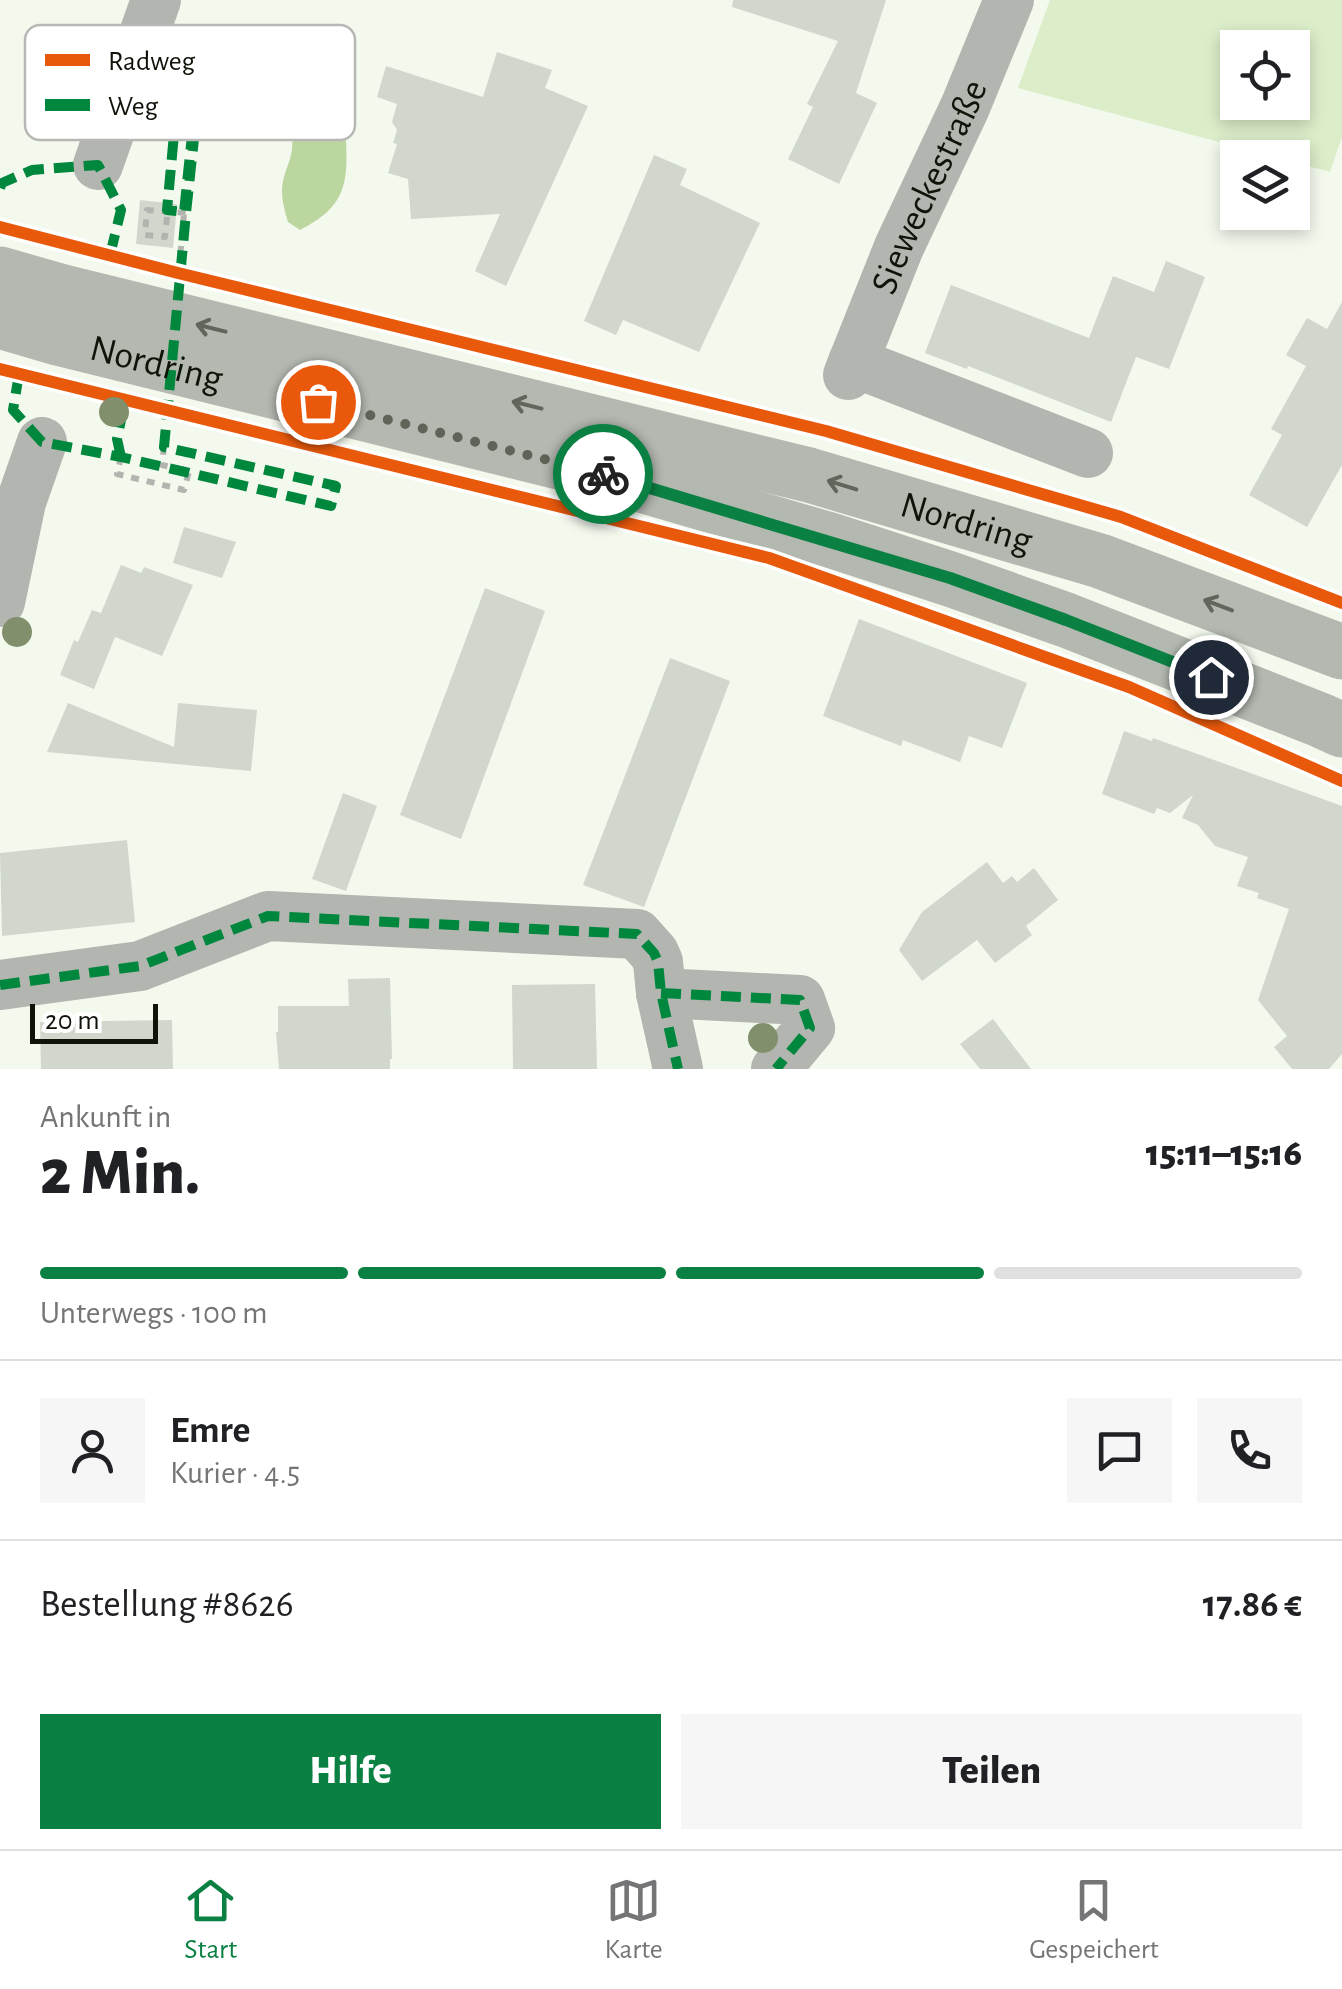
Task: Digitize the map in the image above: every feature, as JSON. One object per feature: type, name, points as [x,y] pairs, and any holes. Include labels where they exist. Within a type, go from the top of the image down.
[{"type":"main road","name":"Nordring","points":[[0,274],[808,475],[1100,561],[1342,652]]},
{"type":"main road","name":"Nordring","points":[[0,321],[579,467],[830,540],[1066,620],[1342,730]]},
{"type":"street","points":[[147,25],[156,0]]},
{"type":"street","name":"Sieweckestraße","points":[[1009,0],[966,107],[899,247],[851,368],[1088,453]]},
{"type":"street","points":[[98,164],[106,140]]},
{"type":"street","points":[[0,602],[21,502],[42,442]]},
{"type":"street","points":[[0,985],[140,966],[268,916],[637,934],[658,962],[678,1069]]},
{"type":"street","points":[[662,993],[800,1000],[810,1028],[776,1069]]},
{"type":"path","points":[[167,216],[165,237],[145,235],[148,210],[185,212],[178,273]]},
{"type":"path","points":[[121,457],[117,474],[184,490],[189,472],[162,465],[164,447]]},
{"type":"shaded area","points":[[1050,0],[1342,0],[1342,137],[1330,172],[1310,167],[1310,140],[1220,142],[1018,88]]},
{"type":"shaded area","points":[[292,140],[346,140],[346,173],[338,199],[300,230],[288,222],[282,196]]},
{"type":"building","points":[[733,0],[886,0],[856,93],[877,103],[839,184],[788,159],[813,107],[807,104],[838,41],[732,7]]},
{"type":"building","points":[[497,52],[552,70],[545,88],[588,106],[506,286],[475,271],[500,214],[411,219],[408,179],[388,173],[397,144],[393,143],[397,130],[392,122],[397,104],[377,97],[386,66],[483,97]]},
{"type":"building","points":[[654,155],[687,169],[680,185],[760,223],[699,352],[623,320],[616,335],[584,321]]},
{"type":"building","points":[[140,200],[177,204],[173,248],[136,244]]},
{"type":"building","points":[[1166,261],[1205,277],[1169,369],[1136,357],[1111,422],[925,353],[951,285],[1089,338],[1113,276],[1154,292]]},
{"type":"building","points":[[1342,302],[1342,465],[1307,527],[1249,495],[1282,435],[1271,429],[1306,366],[1286,355],[1307,318],[1327,329]]},
{"type":"building","points":[[184,527],[236,542],[222,578],[173,563]]},
{"type":"building","points":[[121,565],[141,573],[144,567],[193,585],[162,656],[115,637],[94,689],[60,675],[92,610],[101,613]]},
{"type":"building","points":[[485,588],[545,611],[461,839],[400,815]]},
{"type":"building","points":[[859,619],[1027,683],[1002,748],[969,736],[960,762],[903,740],[901,746],[823,716]]},
{"type":"building","points":[[670,658],[730,681],[644,907],[583,885]]},
{"type":"building","points":[[68,703],[174,747],[178,703],[257,710],[251,771],[47,752]]},
{"type":"building","points":[[1124,731],[1342,806],[1342,1054],[1329,1069],[1292,1069],[1274,1047],[1287,1036],[1258,1000],[1289,909],[1237,886],[1248,857],[1215,846],[1198,825],[1182,818],[1193,795],[1170,813],[1157,808],[1154,814],[1102,794]]},
{"type":"building","points":[[343,793],[377,806],[346,891],[312,879]]},
{"type":"building","points":[[127,840],[135,922],[2,936],[0,853]]},
{"type":"building","points":[[987,862],[1003,883],[1012,876],[1017,882],[1034,868],[1058,900],[1026,926],[1032,935],[995,963],[977,940],[922,981],[899,950],[922,912]]},
{"type":"building","points":[[390,978],[390,1069],[279,1069],[278,1006],[349,1006],[348,979]]},
{"type":"building","points":[[595,984],[597,1069],[513,1069],[512,985]]},
{"type":"building","points":[[993,1019],[1031,1069],[980,1069],[960,1044]]},
{"type":"building","points":[[172,1020],[173,1069],[41,1069],[40,1022]]},
{"type":"marked path","points":[[173,140],[167,210],[184,212],[192,140]]},
{"type":"marked path","points":[[19,374],[13,410],[42,442],[331,506],[336,486],[164,447],[194,140]]},
{"type":"marked path","points":[[0,188],[2,183],[32,170],[98,165],[121,210],[110,255]]},
{"type":"marked path","points":[[121,457],[117,439],[125,401]]},
{"type":"marked path","points":[[0,985],[140,966],[268,916],[637,934],[658,962],[678,1069]]},
{"type":"marked path","points":[[661,993],[800,1000],[810,1028],[776,1069]]},
{"type":"cycle path","points":[[0,227],[826,431],[1121,517],[1342,603]]},
{"type":"cycle path","points":[[0,369],[769,558],[1129,687],[1342,781]]},
{"type":"way so far","points":[[318,402],[603,474]]},
{"type":"route","points":[[603,474],[950,578],[1211,677]]}]
